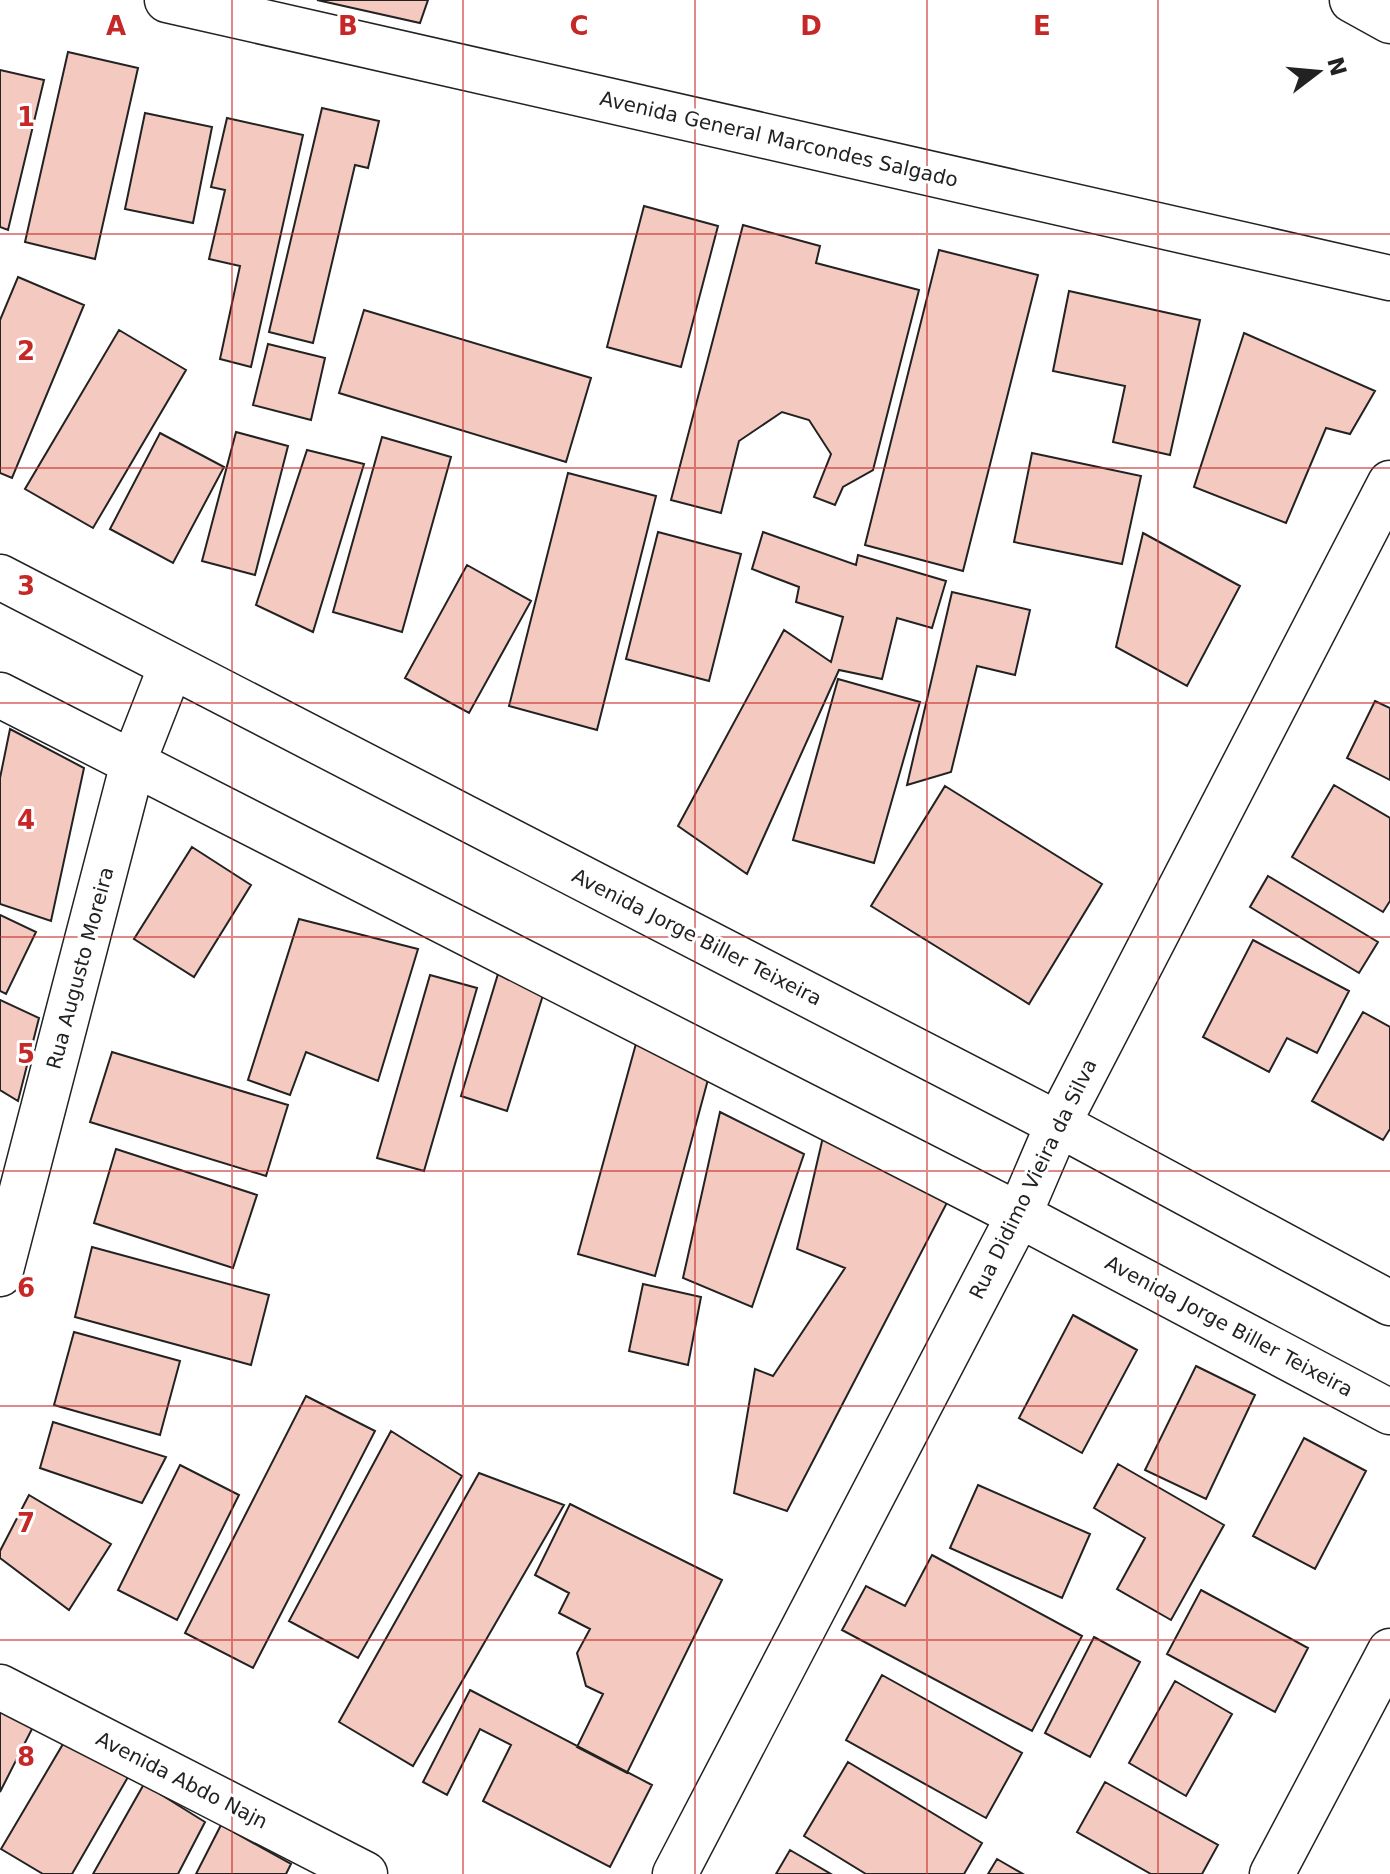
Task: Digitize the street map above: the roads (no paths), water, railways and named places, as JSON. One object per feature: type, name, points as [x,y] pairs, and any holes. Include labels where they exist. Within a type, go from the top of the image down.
[{"type":"street","name":"Avenida General Marcondes Salgado","points":[[167,0],[1390,278]]},
{"type":"street","points":[[1352,0],[1390,21]]},
{"type":"street","name":"Rua Didimo Vieira da Silva","points":[[675,1874],[1019,1215],[1058,1124],[1390,483]]},
{"type":"street","name":"Avenida Jorge Biller Teixeira","points":[[0,577],[1058,1124],[1390,1303]]},
{"type":"street","name":"Rua Augusto Moreira","points":[[0,1274],[133,763],[171,666]]},
{"type":"street","name":"Avenida Jorge Biller Teixeira","points":[[0,695],[1019,1215],[1390,1412]]},
{"type":"street","points":[[1272,1874],[1390,1651]]},
{"type":"street","name":"Avenida Abdo Najn","points":[[0,1687],[365,1874]]}]
